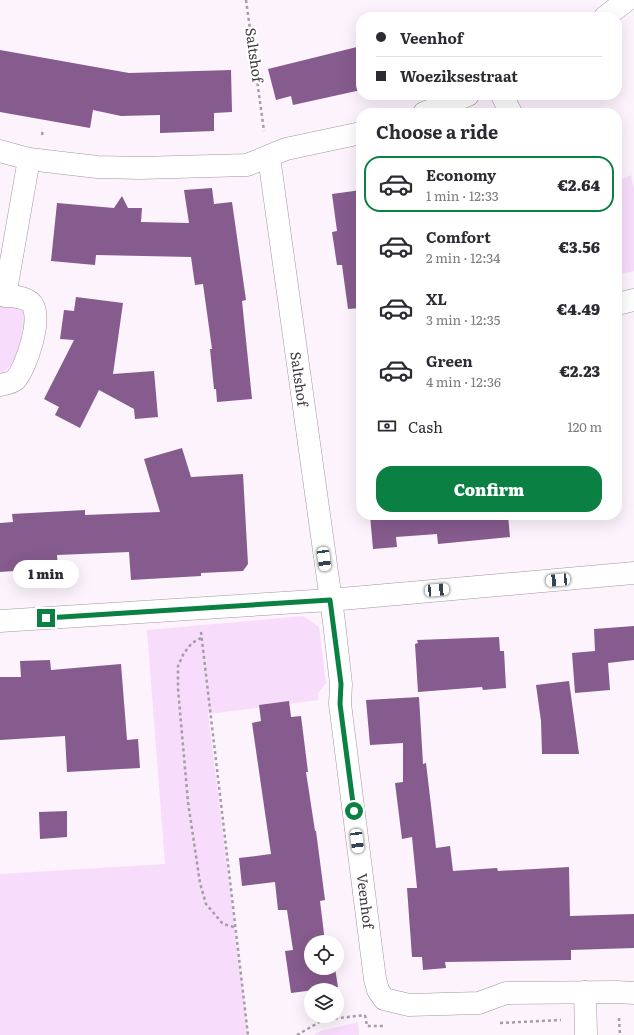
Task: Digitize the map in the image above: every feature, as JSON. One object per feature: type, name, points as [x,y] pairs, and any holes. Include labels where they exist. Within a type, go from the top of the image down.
[{"type":"street","points":[[612,12],[628,0]]},
{"type":"street","points":[[436,108],[456,100]]},
{"type":"street","points":[[0,151],[29,159],[97,167],[148,168],[247,165],[269,158],[286,149],[356,134]]},
{"type":"street","name":"Saltshof","points":[[269,158],[330,600]]},
{"type":"street","points":[[0,385],[11,382],[18,375],[33,340],[36,316],[35,309],[31,302],[24,298],[3,296],[29,159]]},
{"type":"street","points":[[622,303],[634,300]]},
{"type":"street","points":[[0,621],[330,600],[634,573]]},
{"type":"street","name":"Veenhof","points":[[330,600],[341,684],[340,704],[375,979],[378,990],[384,1000]]},
{"type":"street","points":[[585,992],[586,1035]]},
{"type":"street","points":[[384,1000],[409,1005],[479,1003],[506,993],[634,993]]},
{"type":"path","name":"Saltshof","points":[[246,0],[269,158]]},
{"type":"path","points":[[198,608],[234,927],[248,1035]]},
{"type":"path","points":[[201,638],[192,643],[184,653],[178,666],[178,689],[188,802],[201,888],[206,904],[222,924],[234,927]]},
{"type":"path","points":[[297,1035],[322,1020],[365,1014],[384,1000]]},
{"type":"shaded area","points":[[631,175],[634,189],[634,271],[622,274],[622,180]]},
{"type":"shaded area","points":[[0,304],[23,309],[25,314],[23,330],[16,356],[12,364],[0,373]]},
{"type":"shaded area","points":[[303,616],[319,627],[326,683],[318,693],[318,700],[208,714],[248,1035],[0,1035],[0,874],[165,864],[147,630]]},
{"type":"shaded area","points":[[358,1022],[359,1035],[314,1035],[321,1031]]},
{"type":"building","points":[[356,47],[356,91],[293,105],[291,96],[276,100],[268,69]]},
{"type":"building","points":[[0,50],[129,73],[231,70],[232,112],[214,113],[214,131],[160,133],[160,115],[121,116],[93,110],[90,128],[0,112]]},
{"type":"building","points":[[212,188],[214,204],[232,202],[246,300],[242,301],[252,399],[217,402],[216,389],[214,389],[210,349],[212,349],[203,284],[195,285],[191,257],[96,255],[95,265],[51,261],[57,203],[114,208],[122,196],[128,208],[142,208],[141,222],[189,223],[184,190]]},
{"type":"building","points":[[356,191],[356,308],[348,309],[342,265],[337,265],[332,232],[337,231],[332,194]]},
{"type":"building","points":[[76,297],[123,303],[113,374],[154,371],[158,417],[135,419],[134,409],[99,390],[80,428],[55,415],[59,407],[44,399],[74,340],[60,339],[64,310],[74,311]]},
{"type":"building","points":[[182,448],[191,477],[243,474],[248,564],[243,571],[201,573],[201,576],[131,580],[129,552],[57,555],[58,568],[0,572],[0,523],[13,522],[12,514],[85,510],[85,515],[160,512],[144,459]]},
{"type":"building","points":[[370,520],[508,520],[510,537],[438,544],[437,534],[396,537],[397,547],[373,549]]},
{"type":"building","points":[[634,626],[634,660],[608,663],[610,690],[575,693],[572,653],[595,651],[594,629]]},
{"type":"building","points":[[499,637],[500,651],[504,651],[506,688],[483,690],[482,687],[418,692],[415,644],[418,643],[417,640]]},
{"type":"building","points":[[50,660],[51,670],[121,664],[127,740],[138,739],[140,768],[67,772],[65,736],[0,740],[0,677],[21,677],[20,661]]},
{"type":"building","points":[[569,681],[579,754],[542,754],[541,721],[536,685]]},
{"type":"building","points":[[419,697],[423,764],[426,763],[436,848],[450,846],[453,871],[497,868],[498,871],[569,867],[570,916],[634,914],[634,948],[571,950],[571,960],[445,962],[446,968],[423,970],[422,957],[412,957],[407,888],[417,888],[412,837],[402,839],[395,783],[403,782],[403,743],[370,745],[366,700]]},
{"type":"building","points":[[289,701],[291,717],[301,716],[308,772],[306,772],[316,831],[325,900],[320,901],[324,935],[304,935],[304,975],[336,975],[337,983],[304,983],[304,991],[291,993],[285,951],[293,950],[287,910],[278,910],[275,882],[242,886],[239,858],[271,854],[252,723],[261,721],[259,705]]},
{"type":"building","points":[[67,811],[67,837],[40,839],[39,812]]},
{"type":"route","points":[[46,618],[330,600],[341,684],[340,704],[354,811]]}]
